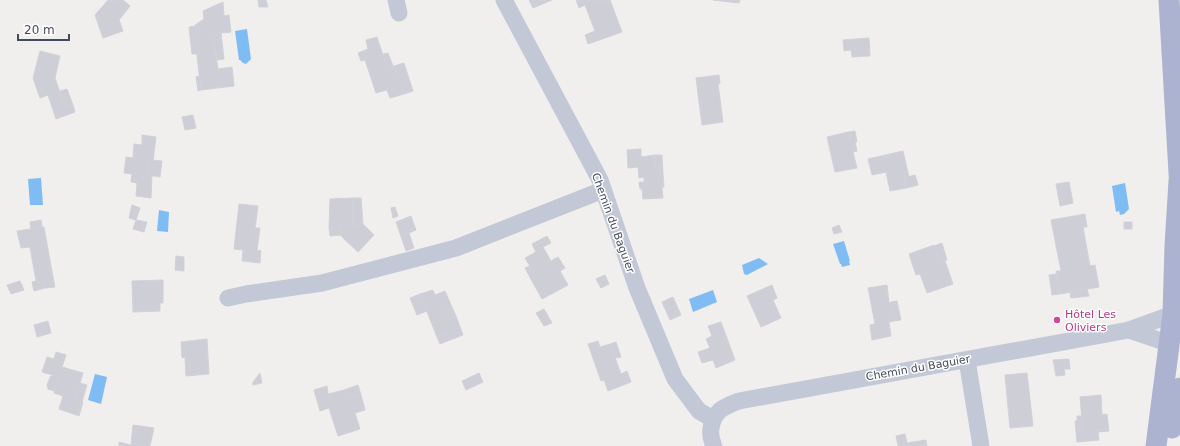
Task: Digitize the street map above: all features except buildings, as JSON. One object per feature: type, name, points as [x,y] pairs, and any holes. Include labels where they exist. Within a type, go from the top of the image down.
[{"type":"main road","points":[[1156,446],[1178,335],[1175,246],[1179,186],[1178,127],[1169,0]]},
{"type":"main road","points":[[1168,446],[1180,390]]},
{"type":"street","name":"Chemin du Baguier","points":[[504,0],[600,180],[637,288],[675,379],[699,411],[713,419],[720,410],[739,401],[1129,330],[1178,335]]},
{"type":"street","points":[[228,298],[322,283],[456,248],[603,190]]},
{"type":"street","name":"Chemin du Baguier","points":[[1129,330],[1178,335]]},
{"type":"street","points":[[1178,335],[1175,372],[1176,382],[1180,390]]},
{"type":"street","points":[[967,360],[981,446]]},
{"type":"street","points":[[713,419],[710,433],[714,446]]},
{"type":"water","points":[[247,29],[251,59],[246,64],[239,60],[235,31]]},
{"type":"water","points":[[41,178],[43,205],[30,205],[28,179]]},
{"type":"water","points":[[1125,183],[1129,209],[1124,214],[1120,215],[1119,211],[1116,212],[1112,186]]},
{"type":"water","points":[[159,210],[169,212],[168,232],[157,231]]},
{"type":"water","points":[[844,241],[850,265],[842,267],[833,244]]},
{"type":"water","points":[[759,258],[768,264],[747,275],[744,274],[742,265]]},
{"type":"water","points":[[713,290],[717,302],[693,312],[689,299]]},
{"type":"water","points":[[95,374],[107,377],[101,404],[88,400]]},
{"type":"place","name":"Hôtel Les Oliviers","points":[[1057,320]]}]
